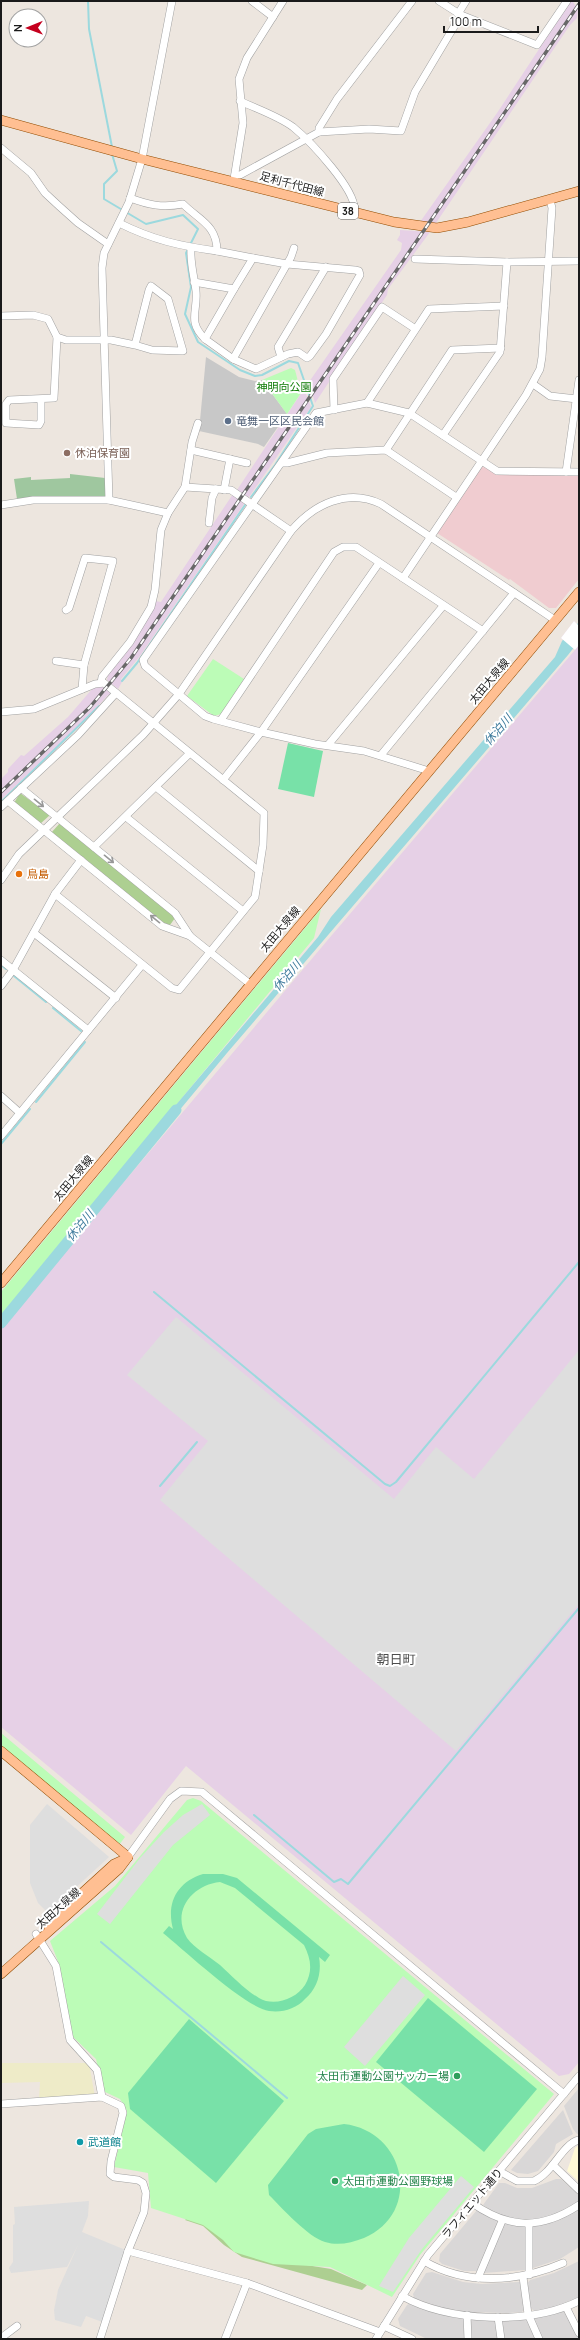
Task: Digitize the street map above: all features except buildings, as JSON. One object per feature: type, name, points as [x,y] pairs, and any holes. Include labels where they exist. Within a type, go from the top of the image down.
[{"type":"main road","name":"足利千代田線","points":[[1,120],[142,159],[235,178],[394,222],[437,228],[468,222],[579,191]]},
{"type":"main road","name":"太田大泉線","points":[[1,1283],[579,592]]},
{"type":"main road","points":[[1,1751],[128,1857]]},
{"type":"main road","name":"太田大泉線","points":[[1,1966],[119,1869],[128,1857]]},
{"type":"main road","name":"太田大泉線","points":[[1,1974],[39,1936]]},
{"type":"street","points":[[109,500],[102,268],[108,244],[130,198],[142,159],[172,1]]},
{"type":"street","points":[[252,1],[272,17]]},
{"type":"street","points":[[235,178],[243,123],[239,79],[243,68],[272,17],[283,1]]},
{"type":"street","points":[[319,132],[319,128],[337,99],[412,1]]},
{"type":"street","points":[[439,1],[459,15],[537,45],[567,1]]},
{"type":"street","points":[[235,178],[319,132],[369,129],[401,131],[415,92],[466,1]]},
{"type":"street","points":[[240,101],[292,127],[306,140],[345,184],[353,200],[355,207],[354,212]]},
{"type":"street","points":[[1,148],[31,173],[45,193],[59,206],[78,223],[108,244]]},
{"type":"street","points":[[130,198],[150,206],[159,207],[183,204],[207,224],[217,239],[218,251]]},
{"type":"street","points":[[403,578],[533,384],[540,369],[549,262],[552,208],[550,200]]},
{"type":"street","points":[[119,223],[145,236],[191,248],[218,251],[287,264],[356,270],[359,271],[360,275],[326,334],[310,356],[307,358],[298,352],[281,357],[256,369],[233,359],[205,339],[194,323],[196,292],[191,248]]},
{"type":"street","points":[[233,359],[287,264],[294,248]]},
{"type":"street","points":[[205,339],[253,258]]},
{"type":"street","points":[[416,259],[507,262],[579,260]]},
{"type":"street","points":[[443,435],[502,348],[507,262]]},
{"type":"street","points":[[281,357],[278,348],[326,267]]},
{"type":"street","points":[[194,282],[234,289]]},
{"type":"street","points":[[57,337],[66,340],[105,340],[135,345],[152,350],[183,351],[168,299],[152,286],[149,290],[135,345]]},
{"type":"street","points":[[367,403],[414,328],[428,309],[504,306]]},
{"type":"street","points":[[334,410],[333,379],[382,307],[414,328]]},
{"type":"street","points":[[1,316],[33,314],[48,319],[57,337],[56,392],[54,398],[9,400],[6,409],[6,423],[39,425],[41,421],[41,399]]},
{"type":"street","points":[[386,450],[452,350],[502,348]]},
{"type":"street","points":[[566,472],[579,380]]},
{"type":"street","points":[[533,384],[550,396],[577,399]]},
{"type":"street","points":[[429,771],[382,755],[261,732],[205,716],[144,666],[143,660],[282,462],[312,416],[367,403],[409,413],[499,472],[579,472]]},
{"type":"street","points":[[101,683],[102,677],[130,642],[151,607],[155,590],[159,535],[168,513],[185,487],[191,450],[198,423]]},
{"type":"street","points":[[191,450],[247,462]]},
{"type":"street","points":[[282,462],[287,463],[327,453],[386,450],[456,497]]},
{"type":"street","points":[[224,490],[230,459]]},
{"type":"street","points":[[185,487],[234,492],[291,531]]},
{"type":"street","points":[[209,523],[212,498],[216,489]]},
{"type":"street","points":[[1,880],[19,854],[153,724],[180,694],[291,531],[309,512],[322,504],[341,498],[357,498],[381,504],[555,620]]},
{"type":"street","points":[[1,505],[33,500],[109,500],[168,513]]},
{"type":"street","points":[[221,720],[336,550],[343,547],[356,547],[482,631]]},
{"type":"street","points":[[66,610],[69,608],[85,558],[113,561],[84,665],[82,689]]},
{"type":"street","points":[[224,780],[261,732],[379,563]]},
{"type":"street","points":[[382,755],[514,593]]},
{"type":"street","points":[[328,745],[443,606]]},
{"type":"street","points":[[56,661],[84,665]]},
{"type":"street","points":[[1,712],[34,709],[82,689],[101,683]]},
{"type":"street","points":[[55,894],[142,965],[172,988],[179,990],[211,953],[254,897],[259,871],[264,813],[224,780],[189,754],[116,693],[101,683]]},
{"type":"street","points":[[1,808],[91,722],[116,693]]},
{"type":"street","points":[[94,847],[189,754]]},
{"type":"street","points":[[156,787],[259,871]]},
{"type":"street","points":[[21,788],[175,913],[190,936],[250,984]]},
{"type":"street","points":[[8,801],[162,926],[190,936]]},
{"type":"street","points":[[126,816],[243,911]]},
{"type":"street","points":[[1,986],[34,933],[55,894],[81,860]]},
{"type":"street","points":[[34,933],[116,998]]},
{"type":"street","points":[[1,960],[88,1030]]},
{"type":"street","points":[[1,1136],[142,965]]},
{"type":"street","points":[[1,1096],[20,1113]]},
{"type":"street","points":[[128,1857],[170,1799],[181,1791],[202,1792],[564,2094]]},
{"type":"street","points":[[39,1936],[56,1966],[70,2040],[97,2070],[102,2096]]},
{"type":"street","name":"ラフィエット通り","points":[[376,2339],[424,2261],[579,2076]]},
{"type":"street","points":[[1,2104],[102,2096],[121,2106],[123,2113],[111,2161],[110,2174],[114,2177],[138,2180],[143,2184],[146,2193],[144,2212],[128,2251],[100,2339]]},
{"type":"street","points":[[499,2171],[517,2181],[531,2182],[540,2178],[572,2143],[579,2140]]},
{"type":"street","points":[[553,2165],[579,2190]]},
{"type":"street","points":[[472,2204],[502,2221],[529,2224],[562,2215],[579,2205]]},
{"type":"street","points":[[478,2278],[502,2221]]},
{"type":"street","points":[[529,2224],[526,2276],[528,2314],[539,2339]]},
{"type":"street","points":[[128,2251],[247,2283],[412,2339]]},
{"type":"street","points":[[424,2261],[444,2272],[478,2278],[526,2276],[563,2263]]},
{"type":"street","points":[[225,2339],[247,2283]]},
{"type":"street","points":[[402,2296],[435,2309],[467,2315],[498,2317],[528,2314],[566,2307],[579,2301]]},
{"type":"street","points":[[566,2307],[579,2333]]},
{"type":"street","points":[[467,2315],[468,2339]]},
{"type":"street","points":[[498,2317],[501,2339]]},
{"type":"street","points":[[1,2338],[17,2326]]},
{"type":"shaded area","points":[[570,2],[573,2],[578,9],[577,18],[570,25],[436,223],[420,222],[497,113]]},
{"type":"shaded area","points":[[400,230],[430,232],[388,289],[387,295],[315,403],[309,382],[401,250],[402,243],[397,240],[400,235]]},
{"type":"shaded area","points":[[206,357],[239,377],[255,381],[262,380],[287,414],[264,447],[258,444],[199,431]]},
{"type":"shaded area","points":[[304,389],[311,407],[249,497],[247,497],[237,490]]},
{"type":"shaded area","points":[[481,467],[579,475],[579,579],[556,608],[549,608],[510,579],[509,580],[437,533]]},
{"type":"shaded area","points":[[233,494],[244,504],[140,656],[121,679],[122,682],[118,689],[107,680],[108,674],[141,630],[155,601],[161,602]]},
{"type":"shaded area","points":[[574,621],[579,626],[579,2062],[569,2074],[559,2076],[186,1766],[131,1835],[1,1727],[1,1328],[326,942],[575,650],[561,638]]},
{"type":"shaded area","points":[[101,685],[110,692],[110,696],[108,695],[90,715],[1,800],[1,779],[8,772],[8,769],[21,755],[24,756],[68,717],[93,688]]},
{"type":"shaded area","points":[[176,1317],[394,1499],[436,1447],[474,1479],[579,1350],[579,1604],[456,1751],[160,1500],[208,1441],[127,1375]]},
{"type":"shaded area","points":[[47,1804],[109,1857],[48,1913],[38,1903],[30,1883],[30,1825]]},
{"type":"shaded area","points":[[202,1804],[210,1815],[173,1845],[110,1924],[97,1914],[140,1858],[164,1832],[183,1815]]},
{"type":"shaded area","points":[[403,1976],[425,1995],[365,2066],[344,2047]]},
{"type":"shaded area","points":[[1,2063],[89,2063],[95,2097],[39,2099],[40,2082],[1,2083]]},
{"type":"shaded area","points":[[579,2088],[579,2134],[577,2134],[573,2129],[564,2106]]},
{"type":"shaded area","points":[[563,2110],[573,2134],[556,2144],[554,2152],[538,2171],[528,2174],[517,2173],[511,2170]]},
{"type":"shaded area","points":[[579,2145],[579,2182],[567,2171],[575,2148]]},
{"type":"shaded area","points":[[461,2176],[474,2187],[422,2249],[393,2292],[379,2286],[409,2238]]},
{"type":"shaded area","points":[[556,2179],[561,2179],[579,2195],[579,2201],[563,2211],[543,2219],[512,2219],[496,2214],[483,2205],[499,2183],[505,2183],[517,2188],[532,2188]]},
{"type":"shaded area","points":[[89,2201],[88,2216],[82,2232],[128,2251],[105,2323],[86,2316],[81,2327],[55,2320],[54,2310],[58,2290],[78,2245],[67,2267],[11,2273],[9,2268],[13,2262],[13,2225],[15,2224],[14,2207]]},
{"type":"shaded area","points":[[579,2208],[579,2247],[560,2259],[533,2268],[531,2228],[534,2225],[554,2222]]},
{"type":"shaded area","points":[[477,2210],[497,2220],[499,2224],[477,2271],[464,2271],[442,2264],[439,2261],[440,2254]]},
{"type":"shaded area","points":[[503,2224],[525,2225],[527,2228],[526,2270],[483,2273]]},
{"type":"shaded area","points":[[579,2261],[579,2297],[551,2309],[534,2311],[530,2307],[527,2284],[530,2280],[554,2273]]},
{"type":"shaded area","points":[[432,2272],[463,2282],[482,2284],[519,2282],[522,2284],[525,2308],[522,2312],[466,2312],[439,2307],[414,2298],[413,2294],[426,2273]]},
{"type":"shaded area","points":[[411,2303],[463,2317],[465,2320],[466,2339],[427,2339],[400,2326],[398,2319],[407,2305]]},
{"type":"shaded area","points":[[562,2310],[567,2312],[579,2339],[542,2339],[533,2320],[536,2315]]},
{"type":"shaded area","points":[[523,2317],[528,2320],[536,2339],[504,2339],[501,2322],[503,2319]]},
{"type":"shaded area","points":[[472,2319],[493,2319],[496,2322],[499,2339],[471,2339],[470,2321]]},
{"type":"green space","name":"神明向公園","points":[[291,368],[295,370],[301,393],[287,414],[262,380]]},
{"type":"green space","points":[[70,474],[105,478],[106,497],[17,499],[14,479],[31,477],[31,480],[70,478]]},
{"type":"green space","points":[[213,659],[244,679],[221,714],[214,716],[187,696]]},
{"type":"green space","points":[[288,743],[323,751],[314,797],[278,789]]},
{"type":"green space","points":[[20,793],[50,815],[40,824],[14,803]]},
{"type":"green space","points":[[60,823],[167,908],[175,918],[170,925],[164,923],[51,833]]},
{"type":"green space","points":[[321,909],[314,938],[1,1317],[1,1292]]},
{"type":"green space","points":[[1,1733],[125,1837],[119,1845],[1,1745]]},
{"type":"green space","points":[[193,1798],[201,1801],[554,2094],[420,2255],[392,2297],[330,2267],[273,2264],[234,2252],[223,2240],[203,2225],[151,2208],[148,2173],[114,2167],[127,2111],[120,2099],[103,2091],[96,2059],[70,2034],[59,1964],[50,1941],[115,1886],[187,1800]]},
{"type":"green space","points":[[203,1874],[223,1874],[237,1878],[330,1955],[325,1962],[319,1957],[320,1969],[318,1980],[309,1995],[293,2008],[288,2010],[269,2011],[259,2007],[231,1989],[163,1933],[169,1926],[173,1929],[171,1911],[176,1895],[186,1882]],"holes":[[[220,1882],[235,1888],[304,1945],[310,1960],[308,1980],[301,1990],[290,1998],[278,2002],[265,2001],[259,1998],[244,1987],[220,1965],[198,1949],[187,1938],[181,1918],[183,1909],[193,1894],[201,1888]]]},
{"type":"green space","name":"太田市運動公園サッカー場","points":[[428,1998],[537,2089],[484,2152],[376,2062]]},
{"type":"green space","points":[[189,2019],[284,2101],[216,2183],[130,2109],[128,2093]]},
{"type":"green space","name":"太田市運動公園野球場","points":[[344,2124],[365,2130],[382,2141],[393,2157],[399,2174],[400,2193],[394,2211],[383,2226],[364,2238],[349,2243],[335,2244],[318,2239],[303,2228],[269,2195],[268,2185],[308,2134],[316,2129]]},
{"type":"green space","points":[[188,2217],[276,2260],[331,2269],[367,2285],[362,2290],[242,2257],[224,2245],[203,2226],[185,2220]]},
{"type":"water","points":[[579,622],[579,641],[568,655],[168,1124],[164,1119],[318,937],[331,917],[555,657],[562,641]]},
{"type":"pier","points":[[574,621],[579,626],[579,645],[575,650],[561,638]]},
{"type":"waterway","points":[[88,1],[89,29],[112,147]]},
{"type":"waterway","points":[[112,154],[117,171],[104,184],[104,199],[146,224],[183,215],[198,229],[186,253],[191,287],[185,314],[198,342],[240,370],[255,376],[262,375],[289,361],[298,363],[313,406],[275,465],[251,497]]},
{"type":"waterway","points":[[122,681],[137,663],[245,505]]},
{"type":"waterway","points":[[1,802],[99,706]]},
{"type":"waterway","points":[[1,965],[6,969]]},
{"type":"waterway","points":[[14,976],[46,1002]]},
{"type":"waterway","points":[[53,1008],[81,1031]]},
{"type":"waterway","points":[[36,1102],[85,1042]]},
{"type":"waterway","points":[[1,1144],[30,1109]]},
{"type":"waterway","name":"休泊川","points":[[1,1323],[176,1110]]},
{"type":"waterway","points":[[154,1292],[385,1484],[390,1486],[396,1482],[579,1262]]},
{"type":"waterway","points":[[160,1486],[197,1442]]},
{"type":"waterway","points":[[254,1815],[334,1882],[341,1879],[348,1884],[579,1608]]},
{"type":"waterway","points":[[101,1942],[287,2098]]},
{"type":"railway","points":[[1,792],[90,707],[131,658],[579,4]]},
{"type":"place","name":"竜舞一区区民会館","points":[[228,421]]},
{"type":"place","name":"休泊保育園","points":[[67,453]]},
{"type":"place","name":"鳥島","points":[[19,874]]},
{"type":"place","name":"太田市運動公園サッカー場","points":[[457,2076]]},
{"type":"place","name":"武道館","points":[[80,2142]]},
{"type":"place","name":"太田市運動公園野球場","points":[[335,2181]]},
{"type":"district","name":"朝日町","points":[[396,1659]]}]
